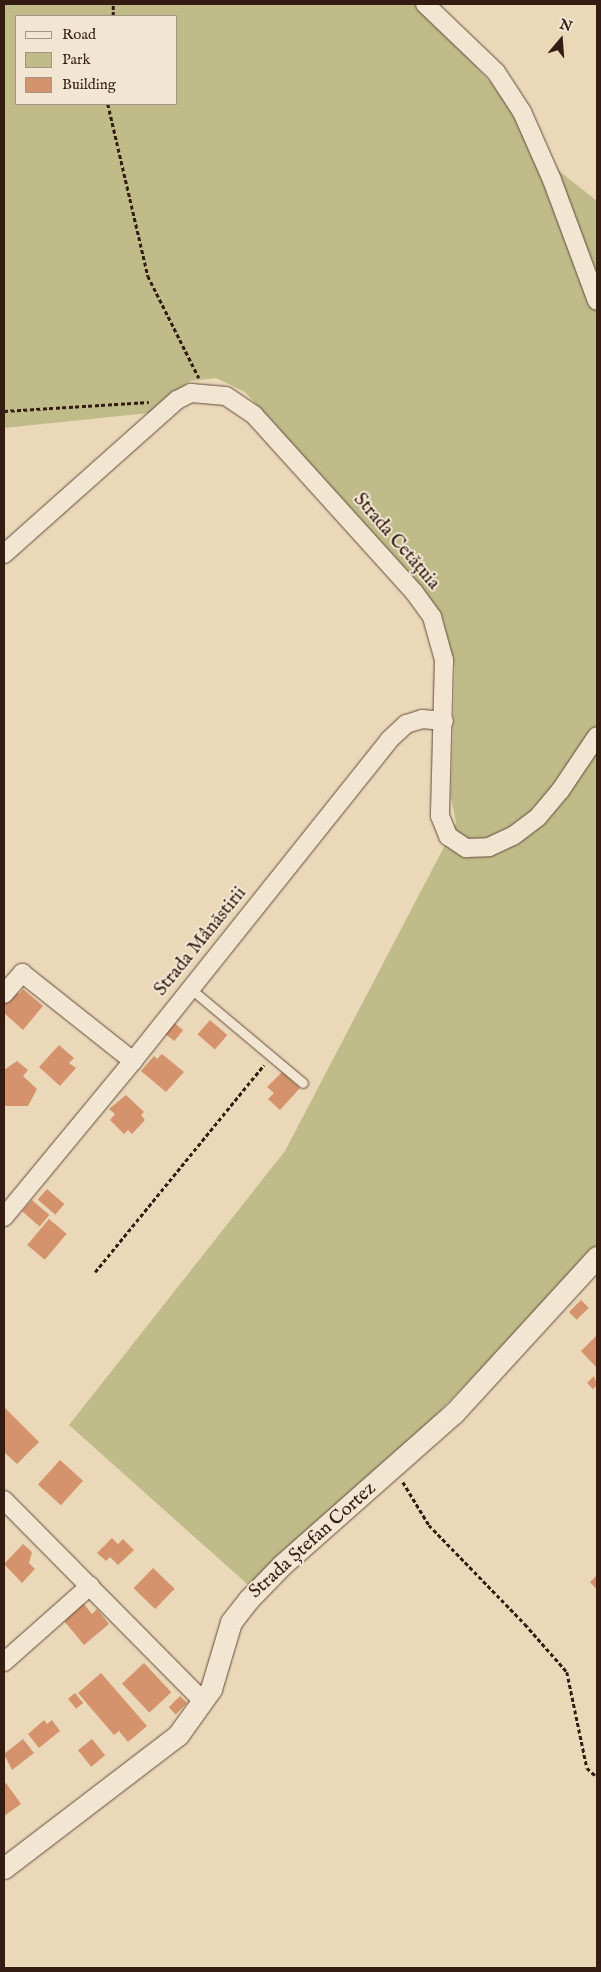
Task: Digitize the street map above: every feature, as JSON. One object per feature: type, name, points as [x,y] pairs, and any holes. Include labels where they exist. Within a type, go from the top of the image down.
[{"type":"street","points":[[425,4],[496,72],[522,112],[552,180],[597,301]]},
{"type":"street","name":"Strada Cetățuia","points":[[4,554],[177,400],[191,393],[206,392],[226,396],[254,416],[414,592],[432,617],[444,660],[444,720],[440,816],[448,836],[466,848],[489,847],[513,836],[538,817],[597,736]]},
{"type":"street","name":"Strada Mânăstirii","points":[[4,1217],[133,1061],[389,740],[406,724],[422,719],[444,720]]},
{"type":"street","points":[[4,994],[22,973],[133,1061]]},
{"type":"street","name":"Strada Ștefan Cortez","points":[[4,1868],[148,1760],[178,1735],[204,1702],[211,1688],[225,1638],[239,1611],[282,1565],[394,1468],[454,1412],[597,1257]]},
{"type":"street","points":[[4,1500],[204,1702]]},
{"type":"street","points":[[4,1662],[90,1586]]},
{"type":"lane","points":[[191,989],[303,1083]]},
{"type":"path","points":[[108,105],[148,276],[206,392]]},
{"type":"path","points":[[4,411],[177,400]]},
{"type":"path","points":[[95,1272],[271,1056]]},
{"type":"path","points":[[394,1468],[429,1525],[525,1624],[567,1672],[587,1768],[597,1777]]},
{"type":"green space","points":[[4,4],[419,4],[533,129],[549,163],[597,201],[597,1250],[379,1473],[255,1591],[69,1425],[285,1151],[444,847],[456,823],[451,797],[455,668],[442,616],[402,565],[245,392],[216,378],[190,381],[149,413],[4,428]]},
{"type":"building","points":[[23,989],[43,1006],[23,1030],[4,1013],[4,1001],[13,990],[19,994]]},
{"type":"building","points":[[210,1020],[227,1035],[215,1049],[198,1034]]},
{"type":"building","points":[[173,1022],[183,1030],[174,1041],[164,1033]]},
{"type":"building","points":[[59,1045],[74,1058],[69,1063],[76,1068],[60,1086],[39,1067]]},
{"type":"building","points":[[162,1054],[184,1072],[166,1092],[141,1071],[154,1056],[157,1059]]},
{"type":"building","points":[[17,1061],[28,1070],[23,1076],[37,1089],[28,1106],[4,1106],[4,1070]]},
{"type":"building","points":[[282,1072],[300,1088],[280,1110],[268,1099],[274,1093],[267,1087]]},
{"type":"building","points":[[126,1095],[144,1112],[141,1115],[145,1120],[132,1134],[128,1130],[124,1134],[110,1120],[115,1114],[109,1109]]},
{"type":"building","points":[[47,1189],[64,1204],[55,1215],[38,1200]]},
{"type":"building","points":[[32,1200],[49,1215],[40,1226],[22,1211]]},
{"type":"building","points":[[49,1219],[67,1234],[45,1260],[27,1245]]},
{"type":"building","points":[[581,1300],[589,1308],[577,1320],[569,1312]]},
{"type":"building","points":[[597,1335],[597,1368],[581,1351]]},
{"type":"building","points":[[594,1376],[597,1385],[593,1389],[587,1383]]},
{"type":"building","points":[[4,1407],[39,1442],[17,1464],[4,1452]]},
{"type":"building","points":[[60,1460],[83,1481],[61,1505],[38,1485]]},
{"type":"building","points":[[112,1538],[118,1544],[123,1539],[134,1550],[118,1565],[110,1557],[106,1561],[97,1553]]},
{"type":"building","points":[[23,1544],[32,1552],[29,1563],[35,1569],[22,1583],[4,1564]]},
{"type":"building","points":[[153,1568],[175,1589],[155,1609],[134,1588]]},
{"type":"building","points":[[597,1575],[597,1590],[590,1582]]},
{"type":"building","points":[[80,1599],[92,1614],[97,1609],[109,1624],[84,1645],[60,1616]]},
{"type":"building","points":[[144,1663],[171,1692],[149,1713],[122,1683]]},
{"type":"building","points":[[101,1673],[147,1726],[128,1742],[119,1731],[114,1735],[78,1693]]},
{"type":"building","points":[[75,1693],[83,1703],[76,1709],[68,1699]]},
{"type":"building","points":[[180,1696],[187,1703],[176,1714],[169,1707]]},
{"type":"building","points":[[44,1720],[47,1724],[52,1720],[60,1731],[39,1748],[28,1734]]},
{"type":"building","points":[[23,1739],[34,1753],[12,1770],[4,1754]]},
{"type":"building","points":[[92,1739],[105,1755],[91,1767],[78,1750]]},
{"type":"building","points":[[6,1783],[21,1804],[4,1816],[4,1784]]}]
